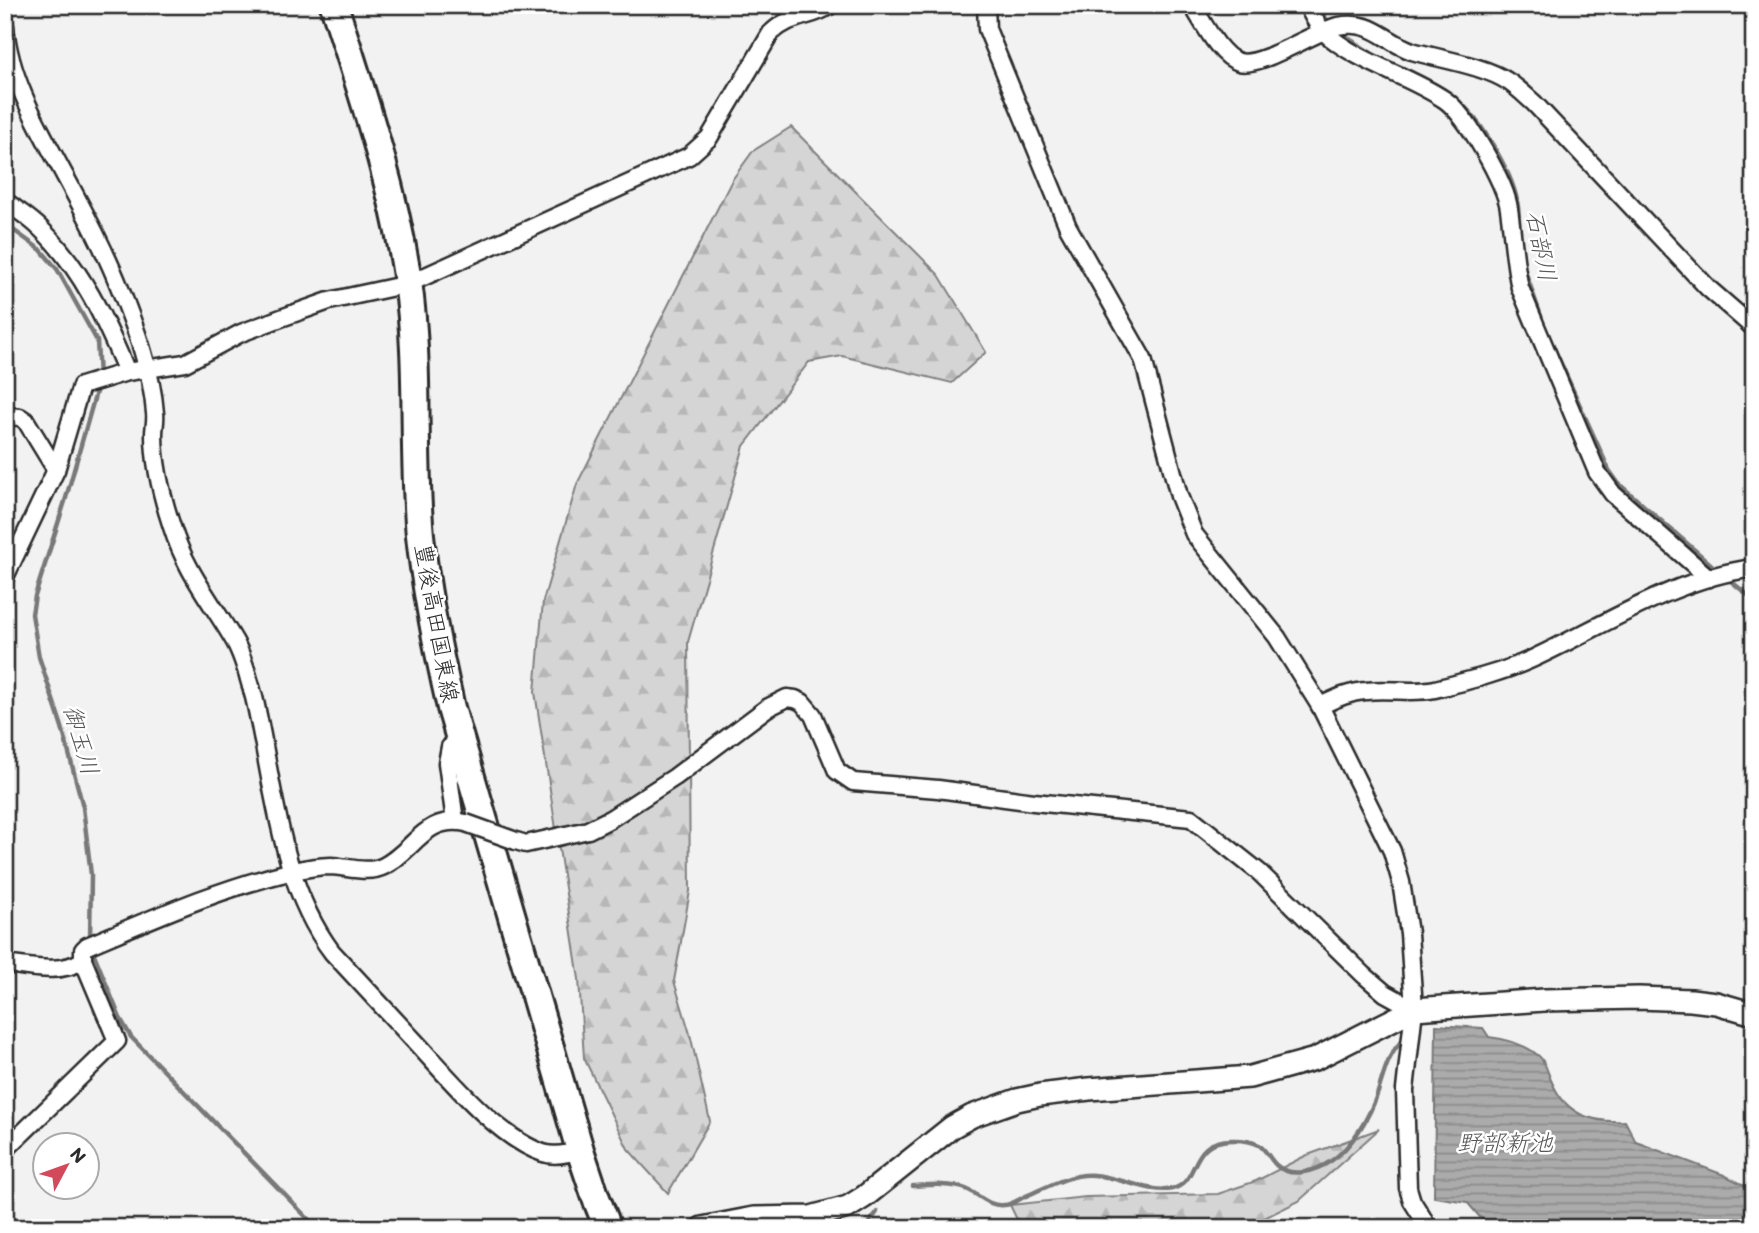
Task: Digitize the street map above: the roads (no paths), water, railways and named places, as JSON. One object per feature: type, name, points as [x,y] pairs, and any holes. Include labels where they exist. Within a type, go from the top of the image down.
[{"type":"main road","name":"豊後高田国東線","points":[[334,5],[385,167],[408,284],[415,360],[420,534],[439,658],[580,1150],[608,1228]]},
{"type":"street","points":[[5,577],[56,470],[81,386],[127,372],[186,363],[241,333],[329,301],[408,284],[688,156],[709,138],[771,33],[781,23],[824,10],[831,5]]},
{"type":"street","points":[[986,5],[987,29],[1068,227],[1143,359],[1186,518],[1204,549],[1277,637],[1320,706],[1380,824],[1395,861],[1409,933],[1415,1009],[1405,1090],[1405,1163],[1412,1201],[1429,1228]]},
{"type":"street","points":[[1192,5],[1221,50],[1238,62],[1248,64],[1332,28],[1362,25],[1410,50],[1456,62],[1507,81],[1534,103],[1708,288],[1754,328]]},
{"type":"street","points":[[1307,5],[1332,28],[1355,55],[1445,100],[1466,123],[1504,190],[1509,208],[1513,259],[1520,288],[1597,472],[1613,494],[1709,578]]},
{"type":"street","points":[[5,26],[10,52],[25,98],[121,290],[148,369],[156,416],[154,434],[160,490],[184,560],[236,644],[253,695],[291,871],[315,930],[332,952],[477,1107],[501,1128],[545,1154],[569,1154],[580,1150]]},
{"type":"street","points":[[5,201],[40,227],[68,260],[99,306],[127,372]]},
{"type":"street","points":[[5,416],[20,417],[26,421],[56,470]]},
{"type":"street","points":[[1320,706],[1339,697],[1366,691],[1427,691],[1497,672],[1530,660],[1636,607],[1709,578],[1754,568]]},
{"type":"street","points":[[5,964],[42,968],[73,967],[88,949],[197,899],[291,871],[328,866],[373,869],[385,866],[432,827],[444,822],[461,822],[526,844],[588,830],[610,820],[675,778],[767,708],[787,698],[802,702],[813,715],[837,771],[853,782],[1191,818],[1259,872],[1374,984],[1415,1009]]},
{"type":"street","points":[[461,740],[450,747],[447,763],[461,822]]},
{"type":"street","points":[[5,1150],[117,1041],[88,949]]},
{"type":"street","points":[[702,1228],[754,1218],[811,1217],[848,1207],[952,1127],[995,1107],[1040,1095],[1250,1077],[1273,1072],[1315,1059],[1415,1009],[1544,1000],[1639,998],[1691,1000],[1748,1009]]},
{"type":"water","name":"野部新池","points":[[1436,1025],[1483,1028],[1489,1037],[1527,1048],[1539,1056],[1557,1092],[1580,1114],[1601,1120],[1625,1121],[1636,1142],[1724,1175],[1754,1190],[1754,1228],[1489,1228],[1467,1202],[1434,1197]]},
{"type":"waterway","name":"石部川","points":[[1316,5],[1331,25]]},
{"type":"waterway","name":"石部川","points":[[1337,31],[1371,53]]},
{"type":"waterway","name":"石部川","points":[[1452,97],[1472,115],[1501,159],[1514,189],[1519,211],[1519,228]]},
{"type":"waterway","name":"御玉川","points":[[5,224],[41,250],[57,269],[97,341],[99,377]]},
{"type":"waterway","name":"石部川","points":[[1524,268],[1542,319]]},
{"type":"waterway","name":"石部川","points":[[1549,337],[1609,470],[1619,484],[1714,567]]},
{"type":"waterway","name":"御玉川","points":[[90,940],[91,875],[83,807],[62,727],[39,657],[32,614],[35,596],[98,385]]},
{"type":"waterway","name":"石部川","points":[[1727,578],[1754,600]]},
{"type":"waterway","name":"御玉川","points":[[92,949],[120,1018],[131,1037],[317,1228]]},
{"type":"waterway","points":[[913,1186],[960,1187],[998,1205],[1009,1204],[1058,1182],[1085,1175],[1103,1176],[1155,1189],[1172,1189],[1188,1178],[1201,1153],[1208,1146],[1234,1140],[1259,1145],[1276,1165],[1289,1172],[1318,1168],[1339,1155],[1359,1130],[1370,1111],[1390,1058],[1403,1040]]},
{"type":"waterway","points":[[866,1228],[877,1212]]}]
